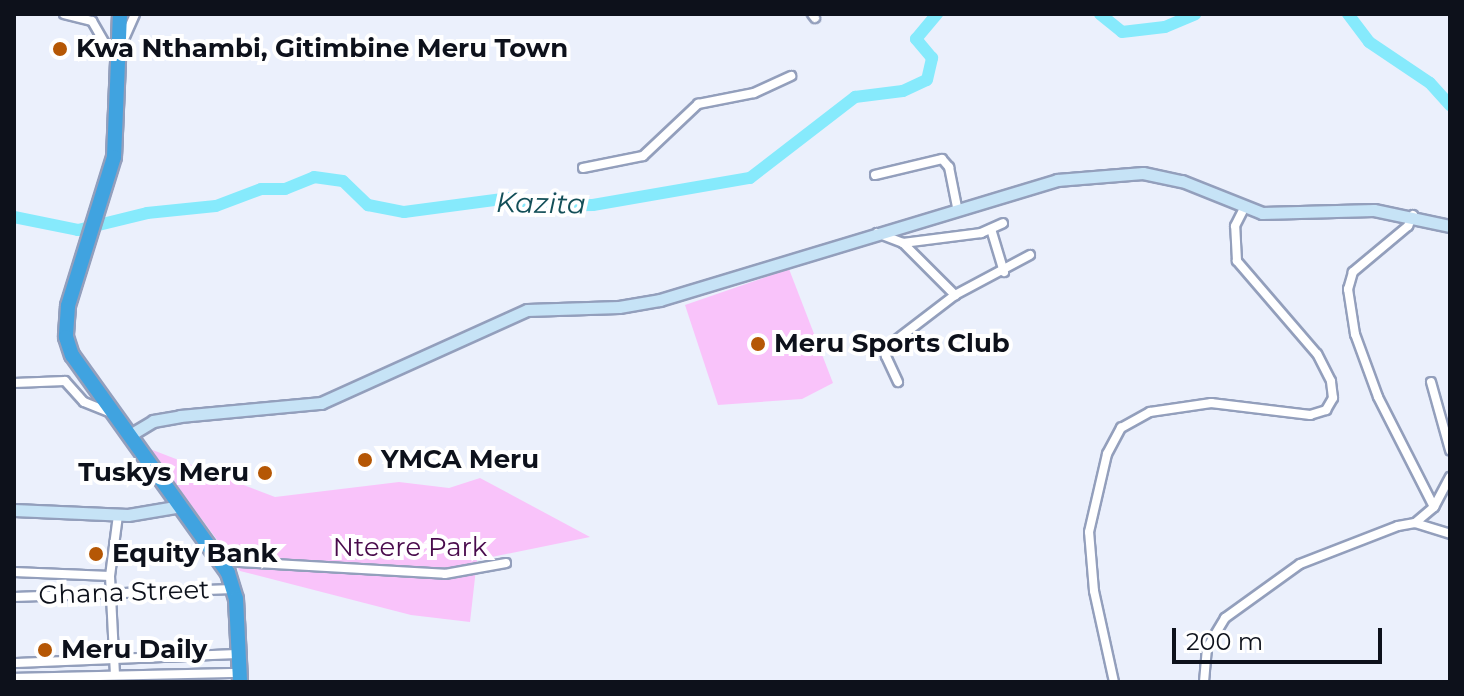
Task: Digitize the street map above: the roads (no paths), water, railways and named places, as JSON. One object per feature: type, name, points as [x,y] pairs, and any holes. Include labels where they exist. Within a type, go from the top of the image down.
[{"type":"highway","points":[[120,14],[119,128],[101,210],[68,306],[66,337],[72,355],[112,413],[222,561],[234,589],[239,678]]},
{"type":"street","points":[[64,14],[92,21],[109,50],[120,53],[135,14]]},
{"type":"street","points":[[583,168],[643,156],[662,143],[681,114],[698,104],[754,93],[791,76]]},
{"type":"street","points":[[875,175],[942,159],[949,167],[957,207]]},
{"type":"street","points":[[130,435],[153,421],[180,416],[321,403],[527,310],[660,300],[874,232],[1057,180],[1143,173],[1182,181],[1244,208],[1413,215],[1450,226]]},
{"type":"street","points":[[1114,682],[1096,599],[1089,532],[1107,454],[1121,428],[1150,412],[1211,403],[1310,415],[1326,410],[1333,398],[1331,381],[1317,354],[1237,261],[1235,226],[1244,208]]},
{"type":"street","points":[[1413,215],[1408,226],[1353,272],[1349,301],[1355,334],[1378,397],[1434,507]]},
{"type":"street","points":[[903,243],[991,229],[1003,223]]},
{"type":"street","points":[[991,229],[1004,272]]},
{"type":"street","points":[[874,232],[903,243],[955,295]]},
{"type":"street","points":[[898,382],[886,356],[891,344],[955,295],[1004,272],[1030,255]]},
{"type":"street","points":[[14,383],[65,381],[84,402],[112,413]]},
{"type":"street","points":[[1431,382],[1448,425],[1450,450]]},
{"type":"street","points":[[1204,682],[1204,664],[1215,632],[1244,602],[1325,551],[1415,523],[1434,507],[1450,477]]},
{"type":"street","points":[[14,510],[118,515],[181,506]]},
{"type":"street","points":[[115,675],[110,576],[118,515]]},
{"type":"street","points":[[1415,523],[1450,534]]},
{"type":"street","points":[[222,561],[445,574],[506,563]]},
{"type":"street","points":[[14,572],[110,576]]},
{"type":"street","name":"Ghana Street","points":[[14,597],[234,589]]},
{"type":"street","points":[[14,663],[239,654]]},
{"type":"street","points":[[14,678],[115,675],[239,678]]},
{"type":"waterway","name":"Kazita","points":[[14,217],[78,230],[147,213],[216,206],[261,189],[285,189],[314,177],[343,181],[368,205],[404,212],[510,198],[539,206],[593,205],[750,178],[855,97],[903,91],[927,80],[932,58],[916,39],[937,14]]},
{"type":"waterway","name":"Kazita","points":[[1100,14],[1122,32],[1165,27],[1195,14]]},
{"type":"waterway","name":"Kazita","points":[[1348,14],[1369,42],[1430,83],[1450,105]]},
{"type":"place","name":"Kwa Nthambi, Gitimbine Meru Town","points":[[60,49]]},
{"type":"place","name":"Meru Sports Club","points":[[758,344]]},
{"type":"place","name":"YMCA Meru","points":[[365,460]]},
{"type":"place","name":"Tuskys Meru","points":[[265,473]]},
{"type":"place","name":"Equity Bank","points":[[96,554]]},
{"type":"place","name":"Meru Daily","points":[[45,650]]},
{"type":"park label","name":"Nteere Park","points":[[410,548]]}]
